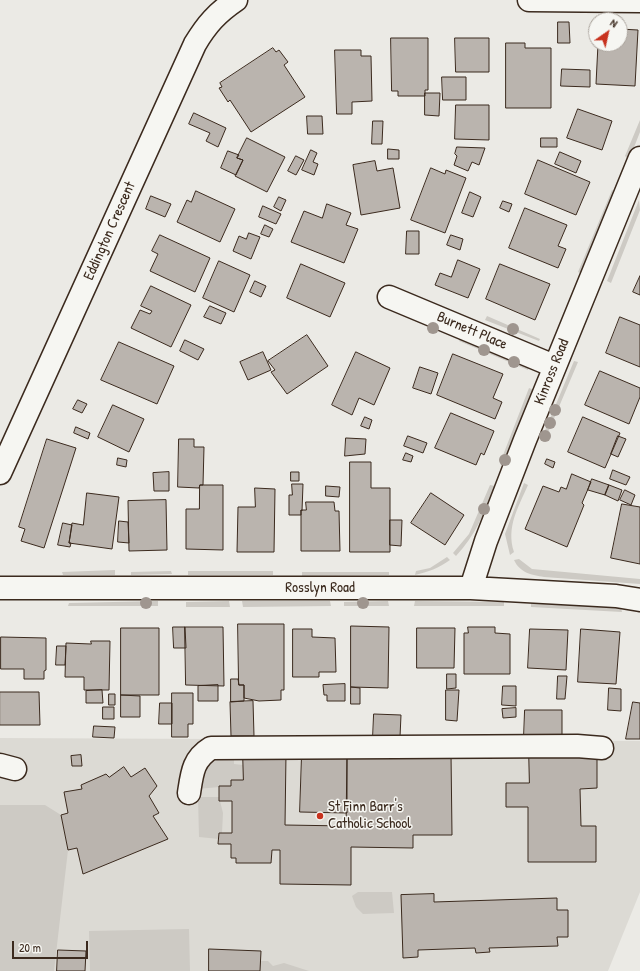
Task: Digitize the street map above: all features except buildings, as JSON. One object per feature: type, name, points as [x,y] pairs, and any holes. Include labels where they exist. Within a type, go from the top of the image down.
[{"type":"street","name":"Eddington Crescent","points":[[0,473],[195,44],[206,26],[220,11],[236,0]]},
{"type":"street","points":[[529,0],[640,2]]},
{"type":"street","name":"Kinross Road","points":[[471,588],[486,541],[554,366],[640,158]]},
{"type":"street","name":"Burnett Place","points":[[389,297],[554,366]]},
{"type":"street","name":"Rosslyn Road","points":[[0,588],[471,588],[616,596],[640,600]]},
{"type":"street","points":[[189,792],[194,767],[201,754],[211,748],[578,746],[602,748]]},
{"type":"shaded area","points":[[640,120],[640,132],[629,160],[625,156]]},
{"type":"shaded area","points":[[612,190],[616,192],[582,274],[578,272]]},
{"type":"shaded area","points":[[639,200],[640,210],[611,283],[607,281]]},
{"type":"shaded area","points":[[487,316],[540,339],[539,341],[485,320]]},
{"type":"shaded area","points":[[460,338],[519,362],[529,368],[528,370],[459,341]]},
{"type":"shaded area","points":[[574,361],[578,362],[544,442],[541,440]]},
{"type":"shaded area","points":[[529,388],[534,390],[505,465],[500,463]]},
{"type":"shaded area","points":[[524,483],[528,485],[514,518],[511,534],[514,552],[510,555],[505,534]]},
{"type":"shaded area","points":[[490,485],[495,486],[483,514],[469,540],[456,556],[453,553],[469,534]]},
{"type":"shaded area","points":[[447,557],[450,560],[442,565],[415,575],[416,571],[430,568]]},
{"type":"shaded area","points":[[519,559],[532,569],[640,579],[640,584],[544,577],[523,571],[514,560]]},
{"type":"shaded area","points":[[115,570],[115,575],[63,575],[62,572]]},
{"type":"shaded area","points":[[171,571],[172,574],[131,575],[131,572]]},
{"type":"shaded area","points":[[188,571],[273,571],[273,575],[188,575]]},
{"type":"shaded area","points":[[302,572],[389,572],[389,575],[302,576]]},
{"type":"shaded area","points":[[158,601],[158,606],[68,606],[69,603]]},
{"type":"shaded area","points":[[229,601],[230,607],[186,607],[186,602]]},
{"type":"shaded area","points":[[242,601],[330,601],[331,606],[243,607]]},
{"type":"shaded area","points":[[388,601],[389,606],[344,606],[344,602]]},
{"type":"shaded area","points":[[415,601],[504,602],[504,606],[414,606]]},
{"type":"shaded area","points":[[531,602],[621,608],[622,612],[531,607]]},
{"type":"shaded area","name":"St Finn Barr's Catholic School","points":[[0,738],[640,741],[640,892],[608,971],[0,971]]},
{"type":"shaded area","points":[[234,754],[234,764],[243,765],[243,780],[231,780],[231,786],[197,789],[202,773],[208,763],[212,760]]},
{"type":"shaded area","points":[[198,797],[219,797],[223,813],[222,833],[219,833],[219,839],[199,837]]},
{"type":"shaded area","points":[[0,805],[45,805],[61,815],[68,850],[54,971],[0,971]]},
{"type":"shaded area","points":[[358,892],[392,892],[394,913],[363,914],[356,907],[352,896]]},
{"type":"shaded area","points":[[189,929],[190,971],[90,971],[89,931]]},
{"type":"shaded area","points":[[260,961],[268,961],[273,966],[284,963],[309,971],[260,971]]},
{"type":"place","name":"St Finn Barr's Catholic School","points":[[320,816]]}]
